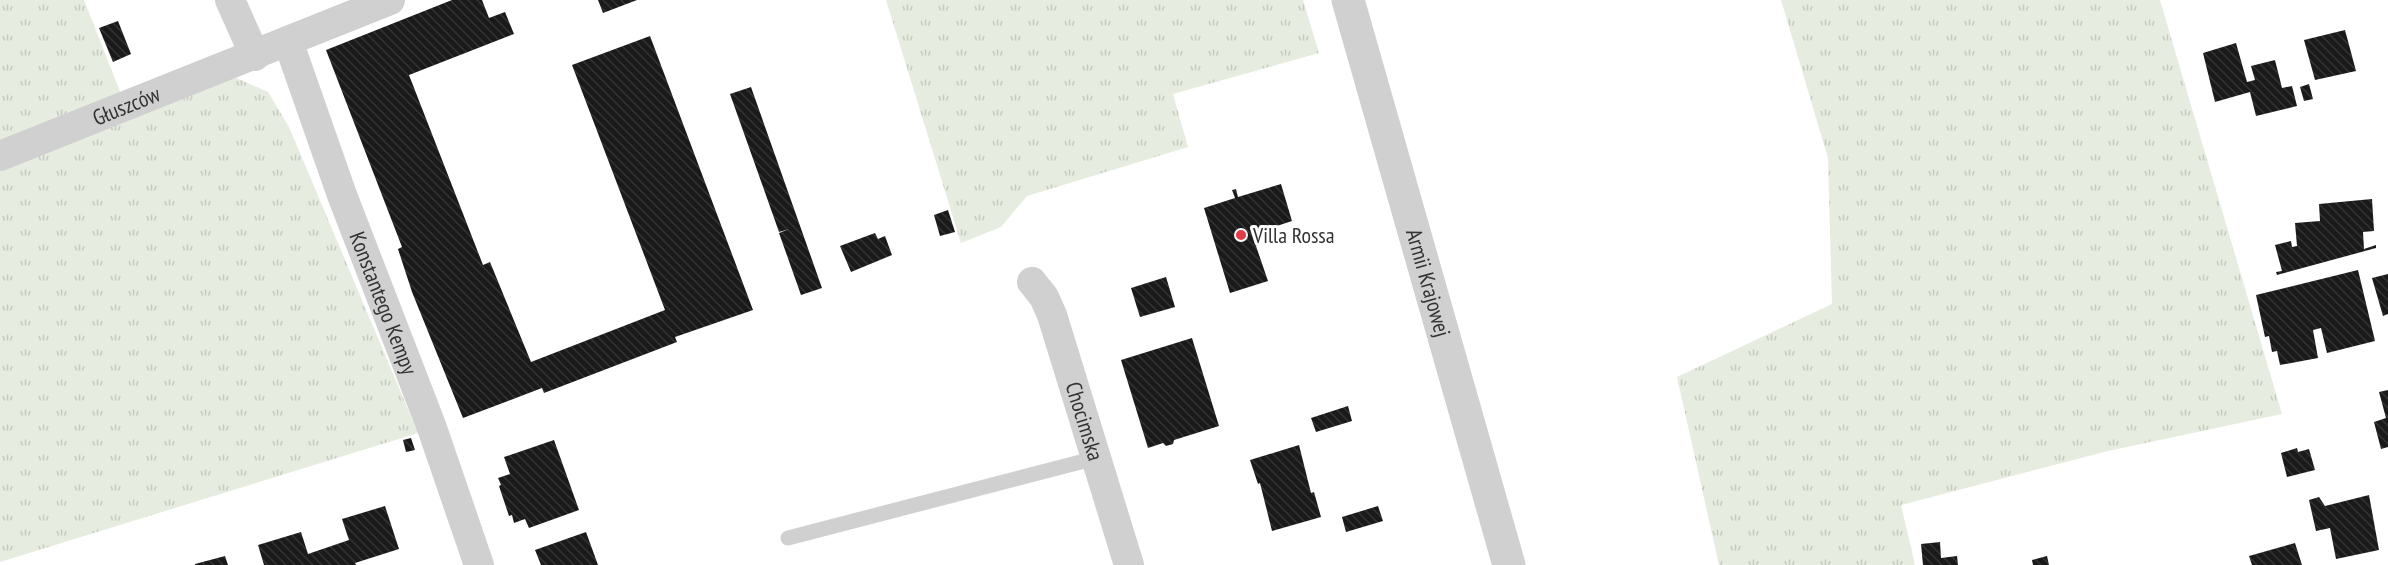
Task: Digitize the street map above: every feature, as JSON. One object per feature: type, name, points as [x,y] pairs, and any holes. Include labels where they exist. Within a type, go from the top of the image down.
[{"type":"street","points":[[230,0],[255,56]]},
{"type":"street","name":"Głuszców","points":[[0,156],[255,56],[390,0]]},
{"type":"street","name":"Armii Krajowej","points":[[1348,0],[1509,565]]},
{"type":"street","name":"Konstantego Kempy","points":[[288,41],[342,195],[432,428],[473,563]]},
{"type":"street","name":"Chocimska","points":[[1032,282],[1044,297],[1052,315],[1129,565]]},
{"type":"lane","points":[[788,538],[1096,458]]},
{"type":"green space","points":[[0,0],[84,0],[121,94],[0,147]]},
{"type":"green space","points":[[886,0],[1303,0],[1319,53],[1173,94],[1188,147],[1027,196],[1001,227],[961,243]]},
{"type":"green space","points":[[1781,0],[2160,0],[2282,414],[2108,451],[1901,505],[1915,565],[1719,565],[1677,377],[1832,304],[1828,158]]},
{"type":"green space","points":[[232,76],[268,92],[289,127],[418,433],[0,562],[0,170]]},
{"type":"building","points":[[452,0],[482,0],[489,18],[505,12],[514,34],[409,75],[483,265],[490,262],[531,362],[665,310],[572,65],[650,36],[753,310],[675,337],[677,342],[544,393],[542,388],[463,418],[412,292],[398,249],[402,247],[326,50]]},
{"type":"building","points":[[598,0],[637,0],[603,13]]},
{"type":"building","points":[[118,21],[131,54],[113,62],[99,28]]},
{"type":"building","points":[[2345,30],[2356,71],[2315,80],[2304,40]]},
{"type":"building","points":[[2236,43],[2247,82],[2255,80],[2251,66],[2275,60],[2282,88],[2292,86],[2297,106],[2256,116],[2250,92],[2215,102],[2203,53]]},
{"type":"building","points":[[2309,84],[2313,99],[2304,101],[2300,87]]},
{"type":"building","points":[[751,87],[822,288],[801,295],[779,233],[789,229],[779,232],[730,94]]},
{"type":"building","points":[[1281,184],[1292,221],[1265,230],[1264,239],[1256,246],[1268,281],[1230,293],[1204,208],[1235,198],[1232,190],[1236,189],[1238,197]]},
{"type":"building","points":[[2372,199],[2374,231],[2363,232],[2364,249],[2376,245],[2376,248],[2277,275],[2276,272],[2282,271],[2275,245],[2291,241],[2292,247],[2297,246],[2295,223],[2320,221],[2319,204]]},
{"type":"building","points":[[948,210],[955,232],[940,236],[934,215]]},
{"type":"building","points":[[875,233],[878,239],[885,236],[892,255],[851,272],[840,246]]},
{"type":"building","points":[[2358,270],[2375,341],[2327,353],[2321,328],[2313,330],[2318,358],[2280,365],[2277,351],[2272,352],[2269,336],[2265,337],[2256,295]]},
{"type":"building","points":[[2388,274],[2388,314],[2383,316],[2372,278]]},
{"type":"building","points":[[1166,277],[1175,307],[1140,317],[1131,288]]},
{"type":"building","points":[[1192,338],[1219,426],[1174,440],[1173,444],[1166,446],[1163,443],[1148,448],[1121,360]]},
{"type":"building","points":[[2388,390],[2388,447],[2381,449],[2374,422],[2386,418],[2379,392]]},
{"type":"building","points":[[1348,406],[1352,421],[1316,432],[1311,418]]},
{"type":"building","points":[[411,438],[415,450],[406,452],[403,440]]},
{"type":"building","points":[[554,440],[579,510],[529,528],[525,519],[514,523],[512,515],[509,516],[499,486],[501,485],[498,478],[510,474],[504,457]]},
{"type":"building","points":[[1299,445],[1311,493],[1314,492],[1321,517],[1272,531],[1260,483],[1258,484],[1250,460]]},
{"type":"building","points":[[2297,448],[2298,452],[2309,449],[2315,470],[2287,477],[2281,453]]},
{"type":"building","points":[[2369,495],[2379,550],[2336,559],[2330,528],[2316,531],[2309,500],[2319,497],[2325,506]]},
{"type":"building","points":[[385,506],[399,549],[355,563],[356,565],[264,565],[258,545],[301,532],[308,554],[349,540],[342,519]]},
{"type":"building","points":[[1378,506],[1383,521],[1346,532],[1342,517]]},
{"type":"building","points":[[586,532],[598,565],[541,565],[535,550]]},
{"type":"building","points":[[1940,542],[1941,558],[1957,556],[1958,565],[1923,565],[1921,544]]},
{"type":"building","points":[[2295,543],[2302,565],[2252,565],[2249,556]]},
{"type":"building","points":[[225,556],[228,565],[195,565],[195,564]]},
{"type":"building","points":[[2047,556],[2049,565],[2033,565],[2032,560]]},
{"type":"place","name":"Villa Rossa","points":[[1241,235]]}]
